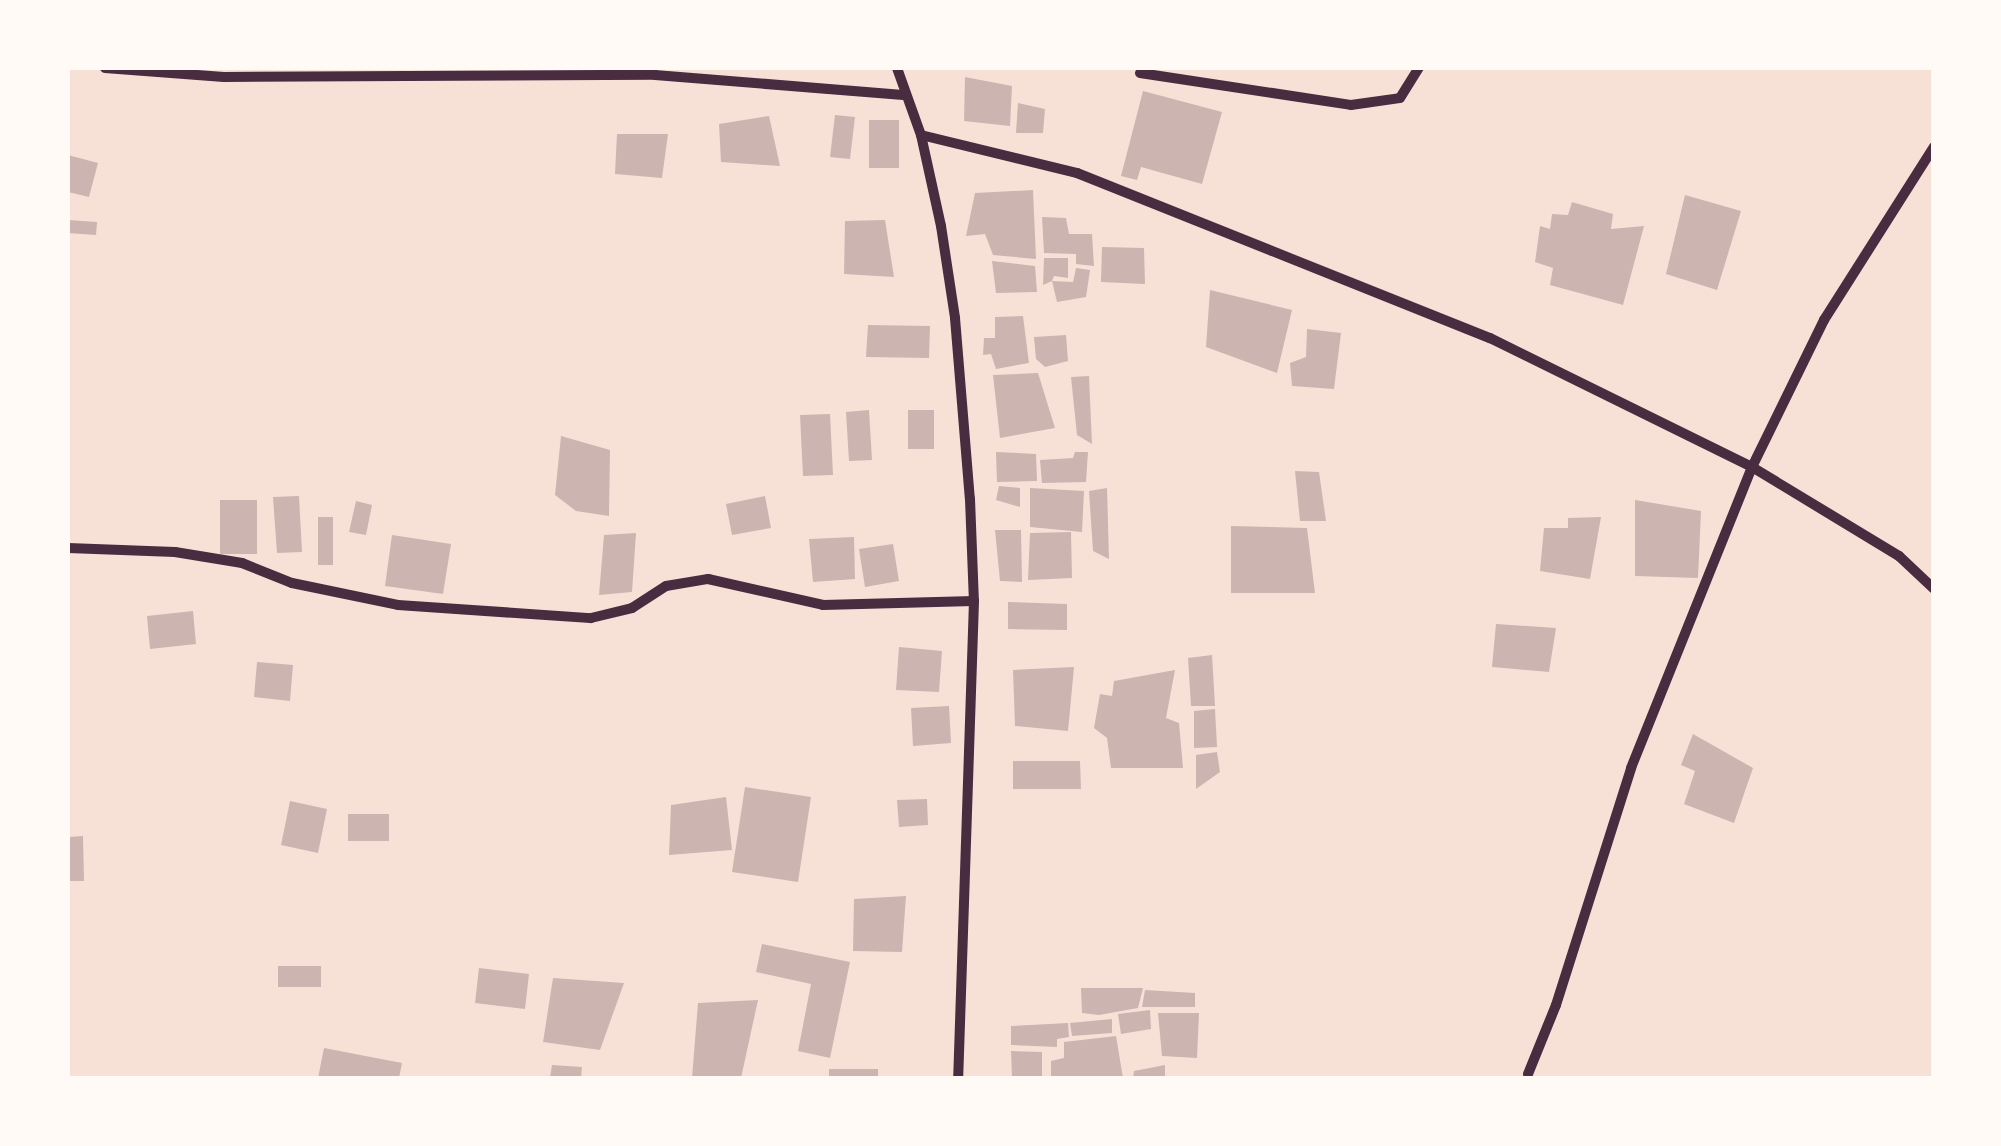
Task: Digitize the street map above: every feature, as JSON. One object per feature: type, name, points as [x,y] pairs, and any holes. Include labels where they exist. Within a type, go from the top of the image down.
[{"type":"street","points":[[105,68],[224,77],[655,75],[906,94]]},
{"type":"street","points":[[897,68],[921,135],[955,318],[974,601],[958,1078]]},
{"type":"street","points":[[1140,73],[1351,104],[1400,98],[1419,68]]},
{"type":"street","points":[[921,135],[1078,173],[1490,338],[1752,467],[1899,556],[1934,590]]},
{"type":"street","points":[[1528,1074],[1556,1005],[1631,768],[1752,467],[1824,320],[1934,148]]},
{"type":"street","points":[[68,548],[175,552],[242,563],[292,583],[398,605],[591,618],[632,608],[666,586],[708,579],[822,605],[974,601]]},
{"type":"building","points":[[965,77],[1012,86],[1010,126],[964,121]]},
{"type":"building","points":[[1143,91],[1222,112],[1202,184],[1141,167],[1137,180],[1121,176]]},
{"type":"building","points":[[1018,103],[1045,109],[1043,133],[1016,133]]},
{"type":"building","points":[[835,115],[855,117],[850,159],[830,157]]},
{"type":"building","points":[[769,116],[780,166],[721,162],[719,124]]},
{"type":"building","points":[[869,120],[899,120],[899,168],[869,168]]},
{"type":"building","points":[[617,134],[668,134],[662,178],[615,174]]},
{"type":"building","points":[[68,155],[98,163],[89,197],[68,192]]},
{"type":"building","points":[[1033,190],[1036,259],[993,255],[985,234],[966,236],[975,193]]},
{"type":"building","points":[[1685,195],[1741,211],[1717,290],[1666,274]]},
{"type":"building","points":[[1572,202],[1613,214],[1611,229],[1644,226],[1623,305],[1550,285],[1553,268],[1535,262],[1540,226],[1550,229],[1552,214],[1568,215]]},
{"type":"building","points":[[1042,217],[1066,218],[1069,234],[1092,234],[1094,266],[1076,264],[1076,254],[1044,253]]},
{"type":"building","points":[[68,220],[97,222],[96,235],[68,233]]},
{"type":"building","points":[[885,220],[894,277],[844,274],[845,221]]},
{"type":"building","points":[[1102,247],[1144,248],[1145,284],[1101,282]]},
{"type":"building","points":[[1044,258],[1068,258],[1068,278],[1054,276],[1043,285]]},
{"type":"building","points":[[992,261],[1035,266],[1037,292],[996,293]]},
{"type":"building","points":[[1076,268],[1090,270],[1086,297],[1057,302],[1052,281],[1073,282]]},
{"type":"building","points":[[1210,290],[1292,310],[1277,373],[1206,347]]},
{"type":"building","points":[[1023,316],[1029,363],[996,369],[991,354],[983,355],[984,338],[995,338],[995,317]]},
{"type":"building","points":[[868,325],[930,326],[929,358],[866,357]]},
{"type":"building","points":[[1307,329],[1341,333],[1334,389],[1292,386],[1290,363],[1306,357]]},
{"type":"building","points":[[1066,335],[1068,361],[1045,367],[1036,359],[1034,337]]},
{"type":"building","points":[[1038,373],[1055,428],[1000,438],[993,375]]},
{"type":"building","points":[[1089,376],[1092,444],[1077,435],[1071,377]]},
{"type":"building","points":[[869,410],[872,460],[849,461],[846,412]]},
{"type":"building","points":[[908,410],[934,410],[934,449],[908,449]]},
{"type":"building","points":[[830,414],[833,475],[803,476],[800,415]]},
{"type":"building","points":[[561,436],[610,450],[609,516],[576,511],[555,495]]},
{"type":"building","points":[[996,452],[1036,454],[1037,481],[997,482]]},
{"type":"building","points":[[1075,452],[1088,452],[1086,482],[1042,483],[1040,460],[1073,458]]},
{"type":"building","points":[[1295,471],[1319,472],[1326,521],[1300,521]]},
{"type":"building","points":[[999,486],[1020,488],[1020,507],[996,500]]},
{"type":"building","points":[[1030,488],[1084,491],[1082,532],[1030,527]]},
{"type":"building","points":[[1107,488],[1109,559],[1093,551],[1089,491]]},
{"type":"building","points":[[299,496],[302,552],[277,553],[273,497]]},
{"type":"building","points":[[765,496],[771,528],[732,535],[726,504]]},
{"type":"building","points":[[220,500],[257,500],[257,554],[220,554]]},
{"type":"building","points":[[1635,500],[1701,511],[1698,578],[1635,576]]},
{"type":"building","points":[[356,501],[372,505],[366,535],[349,532]]},
{"type":"building","points":[[318,517],[333,517],[333,565],[318,565]]},
{"type":"building","points":[[1601,517],[1590,579],[1540,571],[1544,528],[1568,528],[1568,518]]},
{"type":"building","points":[[1231,526],[1307,528],[1315,593],[1231,593]]},
{"type":"building","points":[[995,530],[1021,530],[1022,582],[1000,581]]},
{"type":"building","points":[[1071,532],[1072,578],[1028,580],[1030,533]]},
{"type":"building","points":[[636,533],[632,592],[599,595],[604,535]]},
{"type":"building","points":[[392,535],[451,544],[443,594],[385,586]]},
{"type":"building","points":[[854,537],[855,579],[813,582],[809,539]]},
{"type":"building","points":[[893,544],[899,581],[865,587],[859,549]]},
{"type":"building","points":[[1008,602],[1067,604],[1067,630],[1008,629]]},
{"type":"building","points":[[193,611],[196,644],[150,649],[147,616]]},
{"type":"building","points":[[1496,624],[1556,628],[1549,672],[1492,667]]},
{"type":"building","points":[[899,647],[942,651],[939,692],[896,690]]},
{"type":"building","points":[[1212,655],[1215,706],[1191,706],[1188,658]]},
{"type":"building","points":[[257,662],[293,665],[290,701],[254,697]]},
{"type":"building","points":[[1074,667],[1068,731],[1015,726],[1013,670]]},
{"type":"building","points":[[1175,670],[1166,718],[1179,723],[1183,768],[1111,768],[1107,738],[1094,728],[1100,694],[1112,696],[1114,681]]},
{"type":"building","points":[[949,706],[951,743],[913,746],[911,708]]},
{"type":"building","points":[[1215,709],[1217,747],[1194,748],[1194,711]]},
{"type":"building","points":[[1693,734],[1753,768],[1734,823],[1684,804],[1695,771],[1681,765]]},
{"type":"building","points":[[1217,752],[1220,772],[1196,789],[1196,755]]},
{"type":"building","points":[[1013,761],[1080,761],[1081,789],[1013,789]]},
{"type":"building","points":[[745,787],[811,797],[798,882],[732,872]]},
{"type":"building","points":[[726,797],[732,850],[669,855],[671,805]]},
{"type":"building","points":[[927,799],[928,825],[899,827],[897,800]]},
{"type":"building","points":[[290,801],[327,809],[318,853],[281,845]]},
{"type":"building","points":[[348,814],[389,814],[389,841],[348,841]]},
{"type":"building","points":[[83,836],[84,881],[68,881],[68,837]]},
{"type":"building","points":[[906,896],[902,952],[853,951],[854,899]]},
{"type":"building","points":[[762,944],[850,962],[830,1058],[798,1051],[811,984],[756,972]]},
{"type":"building","points":[[278,966],[321,966],[321,987],[278,987]]},
{"type":"building","points":[[479,968],[529,974],[525,1009],[475,1003]]},
{"type":"building","points":[[553,978],[624,983],[600,1050],[543,1042]]},
{"type":"building","points":[[1081,988],[1143,988],[1138,1008],[1099,1015],[1082,1013]]},
{"type":"building","points":[[1145,990],[1195,993],[1195,1007],[1142,1007]]},
{"type":"building","points":[[758,1000],[741,1078],[692,1078],[698,1003]]},
{"type":"building","points":[[1150,1010],[1151,1029],[1121,1034],[1118,1014]]},
{"type":"building","points":[[1158,1013],[1199,1013],[1197,1058],[1162,1056]]},
{"type":"building","points":[[1112,1019],[1112,1033],[1072,1036],[1070,1023]]},
{"type":"building","points":[[1068,1023],[1069,1037],[1057,1039],[1057,1047],[1011,1045],[1011,1026]]},
{"type":"building","points":[[1116,1036],[1123,1078],[1051,1078],[1051,1061],[1064,1058],[1064,1042]]},
{"type":"building","points":[[324,1048],[402,1063],[399,1078],[318,1078]]},
{"type":"building","points":[[1011,1051],[1042,1052],[1042,1078],[1012,1078]]},
{"type":"building","points":[[552,1065],[582,1067],[581,1078],[550,1078]]},
{"type":"building","points":[[1165,1065],[1165,1078],[1133,1078],[1134,1071]]},
{"type":"building","points":[[829,1069],[878,1069],[878,1078],[829,1078]]}]
